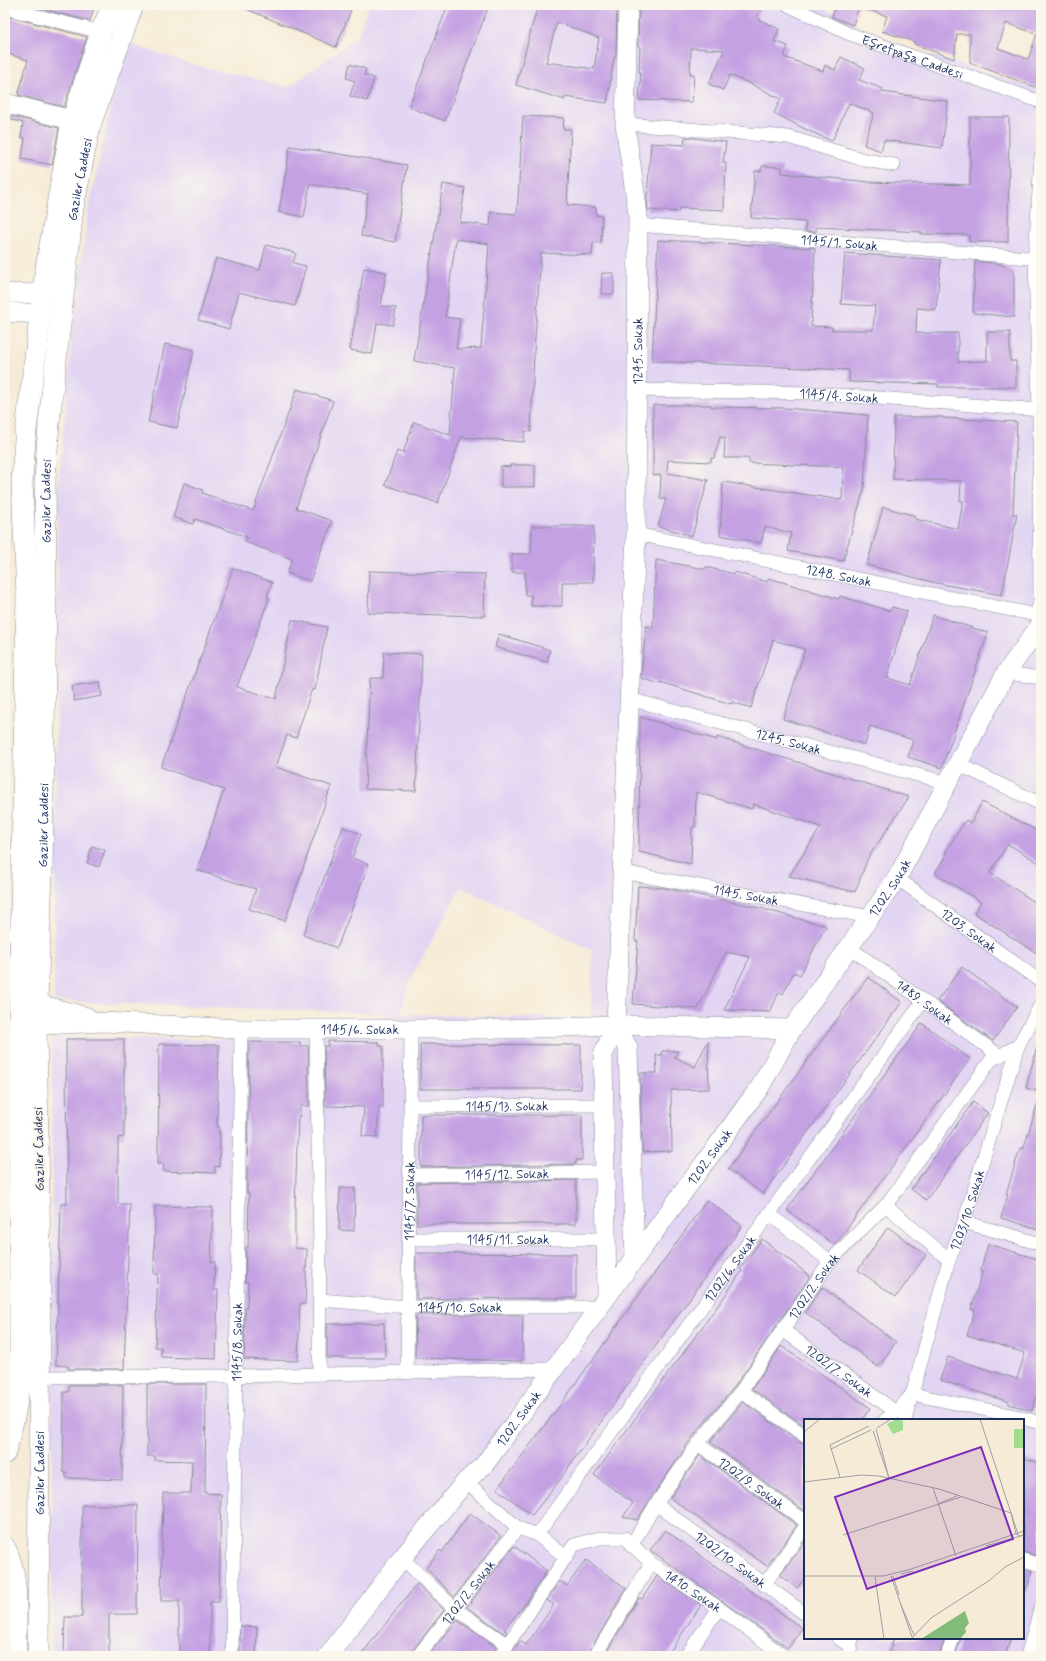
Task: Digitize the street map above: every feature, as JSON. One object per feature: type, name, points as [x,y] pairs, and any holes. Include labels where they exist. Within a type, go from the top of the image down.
[{"type":"main road","name":"Gaziler Caddesi","points":[[5,1453],[21,1381],[40,1260],[28,1026],[12,934],[26,595],[22,482],[81,123],[101,32],[113,5]]},
{"type":"main road","name":"Gaziler Caddesi","points":[[81,123],[133,5]]},
{"type":"main road","name":"Gaziler Caddesi","points":[[38,1656],[21,1381],[12,1192],[28,1026],[38,1004],[46,592],[45,480],[47,457],[51,302]]},
{"type":"street","name":"1245. Sokak","points":[[616,1024],[621,872],[636,534],[638,225],[625,124],[628,5]]},
{"type":"street","name":"Eşrefpaşa Caddesi","points":[[788,5],[846,33],[1041,102]]},
{"type":"street","points":[[6,9],[101,32]]},
{"type":"street","points":[[5,103],[81,123]]},
{"type":"street","points":[[625,124],[788,137],[865,160],[894,165]]},
{"type":"street","points":[[1040,619],[1038,258],[1041,157]]},
{"type":"street","name":"1145/1. Sokak","points":[[638,225],[1038,258]]},
{"type":"street","points":[[5,293],[51,302]]},
{"type":"street","points":[[5,312],[51,302]]},
{"type":"street","name":"1145/4. Sokak","points":[[637,390],[810,393],[1040,410]]},
{"type":"street","name":"1248. Sokak","points":[[636,534],[1040,619]]},
{"type":"street","name":"1202. Sokak","points":[[328,1656],[402,1558],[466,1481],[484,1465],[760,1087],[792,1029],[850,948],[897,878],[1006,674],[1040,619]]},
{"type":"street","points":[[1006,674],[1041,678]]},
{"type":"street","name":"1245. Sokak","points":[[629,699],[948,783]]},
{"type":"street","points":[[958,764],[1041,804]]},
{"type":"street","name":"1145. Sokak","points":[[621,872],[871,917]]},
{"type":"street","name":"1203. Sokak","points":[[897,878],[1041,982]]},
{"type":"street","name":"1489. Sokak","points":[[850,948],[1000,1056]]},
{"type":"street","name":"1202/6. Sokak","points":[[537,1536],[923,1001]]},
{"type":"street","name":"1145/6. Sokak","points":[[38,1004],[104,1022]]},
{"type":"street","name":"1203/10. Sokak","points":[[900,1416],[912,1394],[949,1260],[964,1222],[1018,1046],[1041,1004]]},
{"type":"street","name":"1145/6. Sokak","points":[[28,1026],[104,1022],[241,1029],[504,1029],[616,1024],[792,1029]]},
{"type":"street","points":[[603,1302],[607,1239],[603,1055],[616,1024]]},
{"type":"street","points":[[616,1024],[628,1048],[636,1258]]},
{"type":"street","name":"1145/8. Sokak","points":[[232,1656],[241,1029]]},
{"type":"street","points":[[316,1029],[320,1300],[319,1374]]},
{"type":"street","name":"1145/7. Sokak","points":[[407,1372],[412,1029]]},
{"type":"street","name":"1202/2. Sokak","points":[[631,1546],[656,1504],[698,1444],[741,1391],[830,1261],[886,1205],[991,1060],[1018,1046]]},
{"type":"street","name":"1145/13. Sokak","points":[[411,1106],[604,1105]]},
{"type":"street","name":"1145/12. Sokak","points":[[410,1175],[605,1172]]},
{"type":"street","points":[[886,1205],[949,1260]]},
{"type":"street","points":[[769,1214],[830,1261]]},
{"type":"street","points":[[964,1222],[1041,1244]]},
{"type":"street","name":"1145/11. Sokak","points":[[409,1239],[607,1239]]},
{"type":"street","name":"1145/10. Sokak","points":[[320,1300],[408,1307],[603,1302]]},
{"type":"street","name":"1202/7. Sokak","points":[[783,1330],[900,1416]]},
{"type":"street","points":[[21,1381],[554,1369]]},
{"type":"street","points":[[741,1391],[804,1435]]},
{"type":"street","points":[[912,1394],[1021,1419]]},
{"type":"street","points":[[889,1419],[900,1416]]},
{"type":"street","points":[[1024,1420],[1041,1423]]},
{"type":"street","name":"1202/9. Sokak","points":[[698,1444],[804,1520]]},
{"type":"street","points":[[466,1481],[518,1528],[537,1536],[566,1557],[500,1656]]},
{"type":"street","name":"1202/10. Sokak","points":[[656,1504],[804,1613]]},
{"type":"street","name":"1202/2. Sokak","points":[[418,1656],[518,1528]]},
{"type":"street","points":[[764,1585],[804,1528]]},
{"type":"street","name":"1410. Sokak","points":[[566,1557],[574,1545],[600,1538],[625,1538],[631,1546],[651,1563],[719,1608],[784,1656]]},
{"type":"street","points":[[5,1546],[12,1560],[15,1579],[17,1656]]},
{"type":"street","points":[[402,1558],[454,1608],[508,1644]]},
{"type":"street","points":[[1024,1560],[1041,1565]]},
{"type":"street","points":[[595,1656],[651,1563]]},
{"type":"street","points":[[1027,1656],[1041,1607]]},
{"type":"street","points":[[686,1656],[719,1608]]},
{"type":"street","points":[[839,1639],[851,1647]]},
{"type":"street","points":[[948,1656],[953,1639]]},
{"type":"shaded area","points":[[369,5],[817,5],[907,48],[1041,90],[1041,1656],[52,1656],[52,1037],[225,1040],[398,1014],[54,1001],[58,491],[72,336],[88,211],[125,42],[190,64],[289,87],[357,37]],"holes":[[[461,887],[592,950],[591,1019],[401,1014],[409,982]]]},
{"type":"shaded area","points":[[5,892],[12,926],[5,926]]},
{"type":"shaded area","points":[[5,943],[12,943],[5,1176]]},
{"type":"shaded area","points":[[5,1262],[7,1367],[5,1367]]},
{"type":"building","points":[[26,5],[95,5],[90,21]]},
{"type":"building","points":[[237,5],[353,5],[336,47]]},
{"type":"building","points":[[448,5],[489,5],[445,121],[409,107]]},
{"type":"building","points":[[538,5],[617,5],[616,56],[614,58],[607,103],[565,97],[565,100],[516,85]],"holes":[[[557,22],[599,38],[594,69],[546,62]]]},
{"type":"building","points":[[639,5],[762,5],[756,18],[779,29],[774,41],[788,46],[784,57],[823,71],[825,65],[835,70],[841,57],[865,68],[859,80],[883,89],[882,92],[948,101],[942,148],[884,140],[881,151],[864,145],[874,113],[849,103],[832,141],[807,130],[774,113],[781,99],[751,84],[730,75],[723,90],[709,84],[724,50],[691,48],[690,74],[694,74],[692,102],[639,100],[641,72],[639,72],[640,46],[638,46]]},
{"type":"building","points":[[836,5],[859,5],[853,25],[832,17]]},
{"type":"building","points":[[862,5],[1041,5],[1041,89],[970,63],[970,34],[957,34],[954,59],[914,44],[915,42],[882,31],[887,16],[862,8]],"holes":[[[1006,23],[1037,34],[1028,59],[998,48]]]},
{"type":"building","points":[[6,16],[87,37],[64,107],[18,95],[28,60],[5,53]]},
{"type":"building","points":[[350,64],[366,69],[364,75],[374,78],[367,101],[350,96],[355,81],[346,78]]},
{"type":"building","points":[[11,116],[59,128],[52,165],[22,159],[25,138],[21,137],[23,123],[10,119]]},
{"type":"building","points":[[523,116],[564,118],[563,129],[571,129],[567,205],[596,207],[596,215],[602,216],[601,243],[593,242],[592,255],[541,253],[534,352],[531,432],[525,431],[524,442],[461,437],[438,503],[385,485],[397,451],[403,453],[414,422],[450,435],[455,368],[414,361],[443,184],[465,188],[460,222],[490,226],[491,212],[517,214]],"holes":[[[456,239],[489,244],[481,348],[456,349],[460,319],[445,317]]]},
{"type":"building","points":[[970,117],[1009,117],[1008,242],[969,242],[969,235],[921,234],[921,232],[816,227],[816,232],[805,231],[806,222],[751,218],[755,171],[761,171],[762,166],[782,167],[782,173],[869,182],[970,185]]},
{"type":"building","points":[[685,137],[726,142],[723,163],[726,163],[724,210],[679,208],[679,212],[648,210],[647,198],[651,143],[684,145]]},
{"type":"building","points":[[290,146],[407,165],[395,242],[361,236],[368,194],[310,184],[304,217],[279,212]]},
{"type":"building","points":[[658,240],[815,248],[811,326],[832,327],[832,330],[873,330],[875,306],[841,304],[845,253],[941,260],[936,310],[917,308],[916,333],[958,333],[958,362],[987,361],[987,332],[1010,332],[1010,361],[1016,361],[1016,387],[938,387],[938,384],[849,382],[849,370],[652,361]]},
{"type":"building","points":[[266,245],[296,253],[293,263],[306,266],[295,306],[239,292],[229,329],[198,320],[216,258],[260,270]]},
{"type":"building","points":[[975,261],[1000,264],[1014,271],[1014,317],[973,313]]},
{"type":"building","points":[[364,268],[386,272],[381,306],[396,308],[393,325],[377,323],[372,354],[350,350]]},
{"type":"building","points":[[602,273],[614,273],[614,294],[601,294]]},
{"type":"building","points":[[165,344],[194,350],[177,428],[148,422]]},
{"type":"building","points":[[297,389],[333,401],[296,508],[332,521],[310,581],[287,573],[292,559],[245,542],[247,537],[195,519],[193,524],[173,517],[184,483],[203,490],[202,493],[253,511]]},
{"type":"building","points":[[653,405],[711,405],[711,407],[784,408],[868,415],[864,489],[843,561],[788,551],[791,533],[765,527],[761,543],[720,535],[723,482],[842,500],[843,467],[749,463],[749,458],[724,458],[725,438],[720,437],[714,458],[711,458],[711,462],[668,460],[667,473],[708,480],[692,536],[658,526],[666,499],[660,499],[661,475],[653,475]]},
{"type":"building","points":[[894,417],[943,417],[1017,422],[1013,514],[1017,514],[1002,595],[936,583],[867,565],[883,507],[916,516],[915,519],[958,529],[963,501],[960,501],[961,481],[893,479]]},
{"type":"building","points":[[510,465],[535,465],[535,487],[501,487],[501,466],[510,467]]},
{"type":"building","points":[[532,526],[594,526],[593,582],[562,582],[562,606],[531,606],[531,595],[525,595],[525,572],[512,572],[512,554],[531,554]]},
{"type":"building","points":[[656,560],[705,569],[706,567],[734,574],[735,572],[767,582],[769,578],[839,599],[840,596],[890,611],[892,607],[907,611],[887,678],[910,685],[933,615],[988,633],[942,768],[908,757],[913,740],[870,726],[865,745],[783,719],[805,649],[773,640],[751,708],[732,702],[731,704],[660,682],[660,684],[641,678],[646,626],[653,628]]},
{"type":"building","points":[[233,568],[272,582],[267,597],[269,598],[237,687],[276,699],[292,620],[327,627],[315,690],[312,689],[296,738],[287,735],[276,767],[331,786],[285,921],[249,909],[256,889],[197,870],[224,790],[161,767]]},
{"type":"building","points":[[369,571],[485,574],[484,616],[368,613]]},
{"type":"building","points":[[499,634],[550,650],[547,662],[495,647]]},
{"type":"building","points":[[384,652],[422,654],[416,791],[365,789],[370,678],[383,678]]},
{"type":"building","points":[[100,682],[102,696],[74,701],[72,686]]},
{"type":"building","points":[[640,717],[717,740],[717,737],[909,797],[868,858],[855,892],[789,876],[821,827],[753,804],[752,809],[696,792],[695,827],[692,827],[691,864],[639,852]]},
{"type":"building","points":[[982,802],[1041,833],[1041,864],[1008,844],[990,873],[1041,906],[1041,956],[974,913],[981,902],[935,873],[947,854],[945,852],[966,820],[971,823]]},
{"type":"building","points":[[343,827],[361,834],[352,858],[369,864],[337,948],[303,935]]},
{"type":"building","points":[[92,846],[105,850],[99,867],[87,863]]},
{"type":"building","points":[[638,886],[665,888],[752,906],[826,926],[800,975],[794,972],[783,994],[779,992],[770,1012],[724,1010],[750,957],[726,952],[698,1009],[633,1004],[638,941],[635,941]]},
{"type":"building","points":[[962,967],[1017,1007],[993,1041],[937,1001]]},
{"type":"building","points":[[868,977],[902,1002],[763,1194],[728,1169]]},
{"type":"building","points":[[922,1023],[970,1059],[835,1245],[787,1210]]},
{"type":"building","points":[[66,1039],[124,1039],[124,1137],[118,1138],[118,1204],[130,1204],[124,1369],[68,1369],[68,1366],[56,1365],[61,1204],[67,1204]]},
{"type":"building","points":[[328,1041],[379,1042],[379,1046],[383,1046],[383,1107],[379,1107],[377,1137],[362,1136],[364,1107],[325,1106],[324,1046],[328,1046]]},
{"type":"building","points":[[708,1041],[709,1089],[671,1090],[672,1151],[642,1152],[640,1073],[657,1073],[656,1055],[662,1055],[662,1051],[678,1051],[675,1057],[695,1067]]},
{"type":"building","points":[[249,1042],[300,1042],[300,1046],[308,1046],[309,1106],[300,1106],[300,1116],[298,1116],[295,1206],[295,1248],[307,1249],[305,1304],[300,1304],[298,1361],[244,1359],[245,1307],[247,1307],[248,1282],[245,1282],[246,1247],[248,1247],[249,1193],[247,1193]]},
{"type":"building","points":[[159,1044],[219,1045],[217,1126],[219,1127],[220,1145],[219,1167],[215,1166],[215,1173],[163,1171],[164,1164],[158,1164]]},
{"type":"building","points":[[420,1044],[581,1045],[581,1089],[420,1089]]},
{"type":"building","points":[[1037,1047],[1041,1048],[1041,1092],[1026,1088]]},
{"type":"building","points":[[973,1102],[988,1113],[926,1200],[911,1189]]},
{"type":"building","points":[[1038,1102],[1041,1102],[1041,1230],[1001,1218],[1008,1195],[1006,1194],[1020,1148],[1023,1149],[1025,1144]]},
{"type":"building","points":[[421,1115],[582,1115],[582,1160],[576,1160],[576,1164],[421,1167]]},
{"type":"building","points":[[576,1180],[576,1224],[417,1224],[417,1183]]},
{"type":"building","points":[[340,1188],[355,1188],[354,1231],[339,1230]]},
{"type":"building","points":[[707,1200],[742,1226],[563,1476],[532,1515],[497,1489],[561,1404]]},
{"type":"building","points":[[155,1206],[213,1207],[211,1262],[215,1262],[214,1290],[218,1290],[216,1359],[161,1357],[161,1347],[155,1347],[158,1274],[154,1274]]},
{"type":"building","points":[[888,1227],[926,1255],[896,1297],[858,1270]]},
{"type":"building","points":[[762,1239],[810,1276],[735,1386],[691,1439],[637,1520],[623,1517],[633,1503],[594,1475],[722,1300],[742,1271],[740,1269]]},
{"type":"building","points":[[988,1244],[1041,1260],[1041,1383],[1032,1411],[940,1380],[948,1357],[1017,1379],[1025,1353],[967,1335],[975,1310],[971,1309],[982,1272],[980,1272]]},
{"type":"building","points":[[416,1253],[576,1254],[576,1298],[416,1299]]},
{"type":"building","points":[[822,1287],[896,1342],[878,1367],[805,1312]]},
{"type":"building","points":[[416,1315],[523,1315],[522,1361],[415,1358]]},
{"type":"building","points":[[384,1323],[385,1358],[327,1358],[327,1324]]},
{"type":"building","points":[[781,1346],[870,1408],[863,1419],[804,1419],[804,1425],[752,1389]]},
{"type":"building","points":[[147,1384],[206,1384],[205,1493],[221,1494],[219,1602],[210,1602],[210,1656],[179,1656],[179,1601],[161,1601],[163,1493],[191,1493],[192,1461],[155,1460],[155,1456],[147,1456]]},
{"type":"building","points":[[69,1385],[123,1385],[122,1480],[66,1478],[66,1472],[63,1472],[64,1392],[69,1392]]},
{"type":"building","points":[[743,1402],[800,1443],[804,1444],[804,1510],[710,1442]]},
{"type":"building","points":[[700,1455],[797,1525],[767,1566],[670,1498]]},
{"type":"building","points":[[1024,1458],[1041,1463],[1041,1557],[1024,1552]]},
{"type":"building","points":[[82,1505],[138,1505],[137,1614],[109,1614],[109,1656],[64,1656],[65,1617],[82,1617]]},
{"type":"building","points":[[470,1513],[501,1536],[454,1597],[426,1568],[440,1550],[442,1552]]},
{"type":"building","points":[[665,1530],[802,1628],[788,1648],[650,1550]]},
{"type":"building","points":[[804,1542],[804,1579],[797,1588],[780,1576]]},
{"type":"building","points":[[514,1546],[547,1571],[525,1604],[504,1630],[507,1632],[505,1634],[467,1607]]},
{"type":"building","points":[[586,1560],[626,1588],[587,1656],[510,1656],[520,1641],[526,1645],[554,1605],[547,1600],[560,1581],[567,1586]]},
{"type":"building","points":[[1024,1568],[1033,1571],[1024,1594]]},
{"type":"building","points":[[657,1576],[701,1605],[667,1656],[604,1656],[639,1598],[642,1599]]},
{"type":"building","points":[[417,1584],[444,1610],[412,1651],[410,1656],[360,1656]]},
{"type":"building","points":[[457,1620],[496,1647],[492,1656],[428,1656]]},
{"type":"building","points":[[240,1626],[257,1627],[256,1656],[240,1656]]},
{"type":"building","points":[[894,1639],[945,1639],[939,1656],[888,1656]]},
{"type":"building","points":[[961,1639],[1011,1639],[1005,1656],[955,1656]]}]
